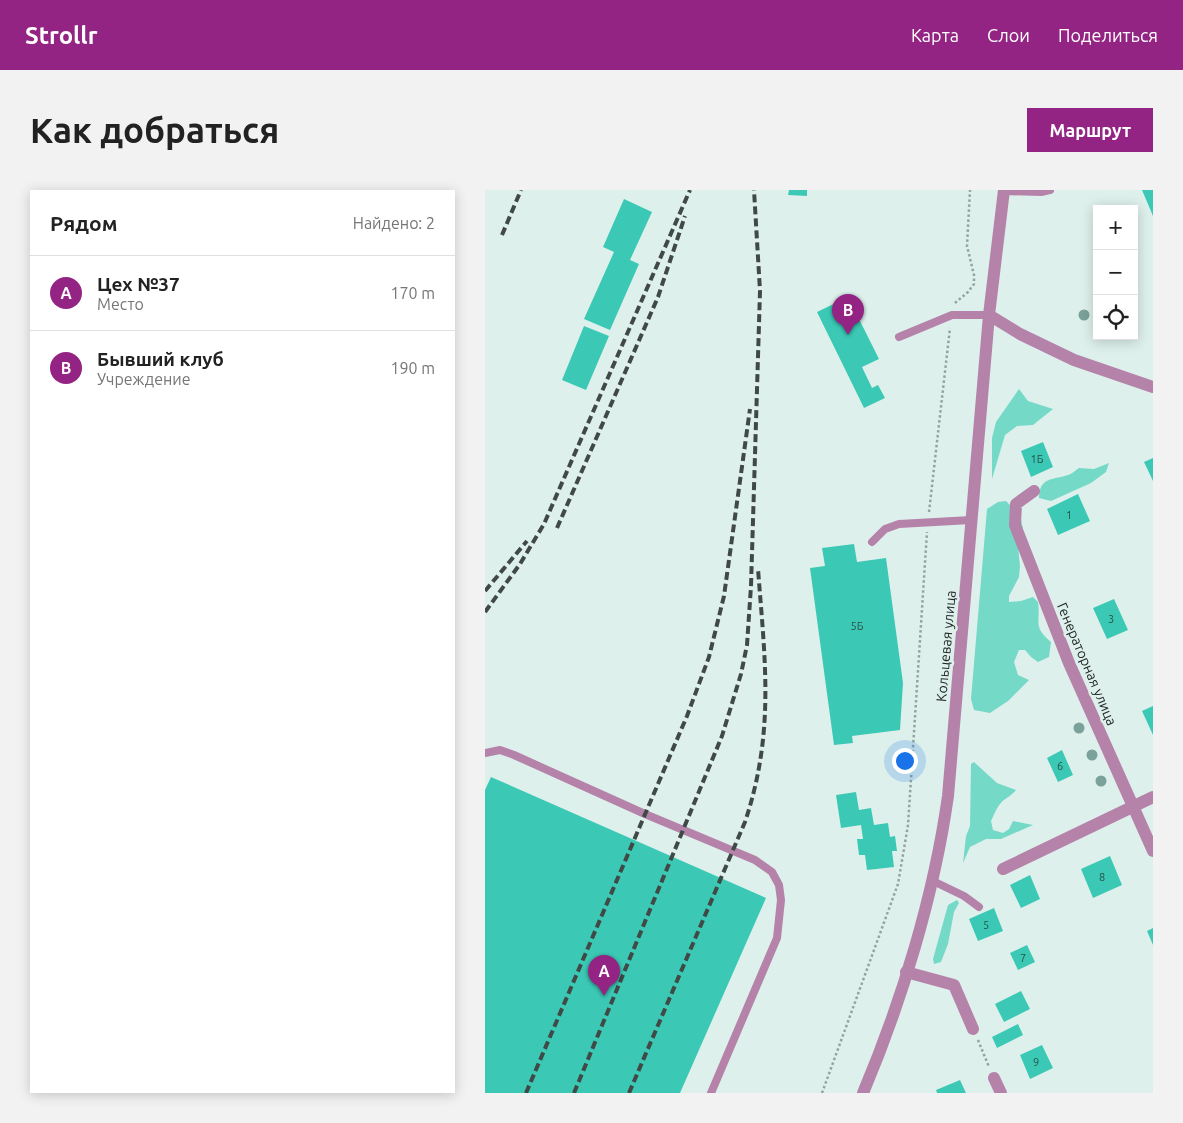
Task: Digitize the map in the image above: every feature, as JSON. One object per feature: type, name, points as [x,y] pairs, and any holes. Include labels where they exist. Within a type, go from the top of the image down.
[{"type":"street","name":"Кольцевая улица","points":[[863,1093],[881,1047],[906,972],[941,848],[948,796],[989,314],[1004,191]]},
{"type":"street","points":[[989,314],[1020,334],[1074,360],[1153,387]]},
{"type":"street","name":"Генераторная улица","points":[[1034,491],[1016,504],[1015,525],[1069,663],[1153,851]]},
{"type":"street","points":[[1003,870],[1153,796]]},
{"type":"street","points":[[906,972],[954,985],[973,1029]]},
{"type":"street","points":[[994,1078],[1001,1093]]},
{"type":"lane","points":[[1004,191],[1041,192],[1050,190]]},
{"type":"lane","points":[[899,337],[952,315],[989,314]]},
{"type":"lane","points":[[873,542],[885,529],[892,526],[928,521],[971,520]]},
{"type":"lane","points":[[485,753],[500,750],[514,755],[645,814],[755,860],[771,872],[779,885],[781,900],[777,938],[711,1093]]},
{"type":"lane","points":[[933,881],[964,896],[979,907]]},
{"type":"path","points":[[822,1093],[898,884],[908,825],[928,521],[952,315],[954,304],[974,284],[967,246],[971,190]]},
{"type":"path","points":[[973,1029],[994,1078]]},
{"type":"green space","points":[[1019,389],[1028,401],[1053,409],[1033,425],[1017,426],[1005,435],[992,479],[992,438],[996,422]]},
{"type":"green space","points":[[1109,463],[1106,472],[1091,483],[1051,501],[1039,498],[1042,486],[1049,480],[1069,474],[1079,468],[1094,469]]},
{"type":"green space","points":[[1006,501],[1020,515],[1023,529],[1018,546],[1019,577],[1009,596],[1009,602],[1033,597],[1038,602],[1039,628],[1051,642],[1049,657],[1038,662],[1025,650],[1019,650],[1014,662],[1018,675],[1029,680],[1008,701],[990,713],[974,710],[971,699],[987,509],[998,502]]},
{"type":"green space","points":[[974,762],[997,783],[1016,790],[998,807],[991,821],[993,830],[1003,833],[1009,829],[1013,821],[1033,825],[1001,839],[986,839],[970,847],[963,863],[966,836],[970,826],[971,764]]},
{"type":"green space","points":[[957,900],[959,903],[954,912],[948,944],[941,962],[934,964],[933,959],[948,905]]},
{"type":"building","points":[[789,190],[807,190],[807,196],[788,195]]},
{"type":"building","points":[[1142,190],[1153,190],[1153,216]]},
{"type":"building","points":[[624,199],[652,212],[630,260],[639,264],[610,330],[584,319],[614,252],[603,247]]},
{"type":"building","points":[[848,297],[879,359],[862,367],[872,388],[878,385],[885,398],[864,408],[817,312]]},
{"type":"building","points":[[584,326],[609,336],[586,390],[562,380]]},
{"type":"building","points":[[1043,442],[1053,467],[1031,477],[1021,451]]},
{"type":"building","points":[[1153,458],[1153,481],[1144,462]]},
{"type":"building","points":[[1078,494],[1090,521],[1058,535],[1047,509]]},
{"type":"building","points":[[854,544],[857,562],[886,558],[903,683],[900,730],[852,736],[853,743],[834,745],[810,568],[825,566],[822,548]]},
{"type":"building","points":[[1114,599],[1128,630],[1107,639],[1093,608]]},
{"type":"building","points":[[1153,706],[1153,735],[1142,711]]},
{"type":"building","points":[[1062,750],[1073,775],[1058,782],[1047,758]]},
{"type":"building","points":[[491,777],[766,898],[680,1093],[485,1093],[485,790]]},
{"type":"building","points":[[856,792],[859,810],[871,808],[874,825],[888,823],[890,837],[895,836],[897,851],[892,851],[894,867],[867,870],[865,855],[859,855],[857,839],[863,839],[861,825],[841,828],[836,795]]},
{"type":"building","points":[[1110,856],[1122,885],[1093,898],[1081,869]]},
{"type":"building","points":[[1030,875],[1040,899],[1021,908],[1010,885]]},
{"type":"building","points":[[994,908],[1003,931],[978,941],[969,919]]},
{"type":"building","points":[[1153,928],[1153,945],[1147,931]]},
{"type":"building","points":[[1027,945],[1035,962],[1018,970],[1010,953]]},
{"type":"building","points":[[1021,991],[1030,1009],[1004,1022],[995,1004]]},
{"type":"building","points":[[1018,1024],[1023,1035],[997,1048],[992,1037]]},
{"type":"building","points":[[1042,1045],[1053,1068],[1030,1079],[1020,1055]]},
{"type":"building","points":[[960,1080],[966,1093],[937,1093],[936,1090]]},
{"type":"railway","points":[[502,235],[521,190]]},
{"type":"railway","points":[[485,612],[520,564],[544,524],[690,190]]},
{"type":"railway","points":[[574,1093],[722,736],[741,674],[747,645],[751,586],[760,291],[754,190]]},
{"type":"railway","points":[[557,528],[658,297],[685,216]]},
{"type":"railway","points":[[526,1093],[687,716],[709,657],[724,596],[750,409]]},
{"type":"railway","points":[[485,591],[527,541]]},
{"type":"railway","points":[[629,1093],[745,822],[754,789],[761,757],[765,696],[765,666],[758,569]]},
{"type":"place","name":"Бывший клуб","points":[[848,335]]},
{"type":"place","name":"Цех №37","points":[[604,996]]}]
